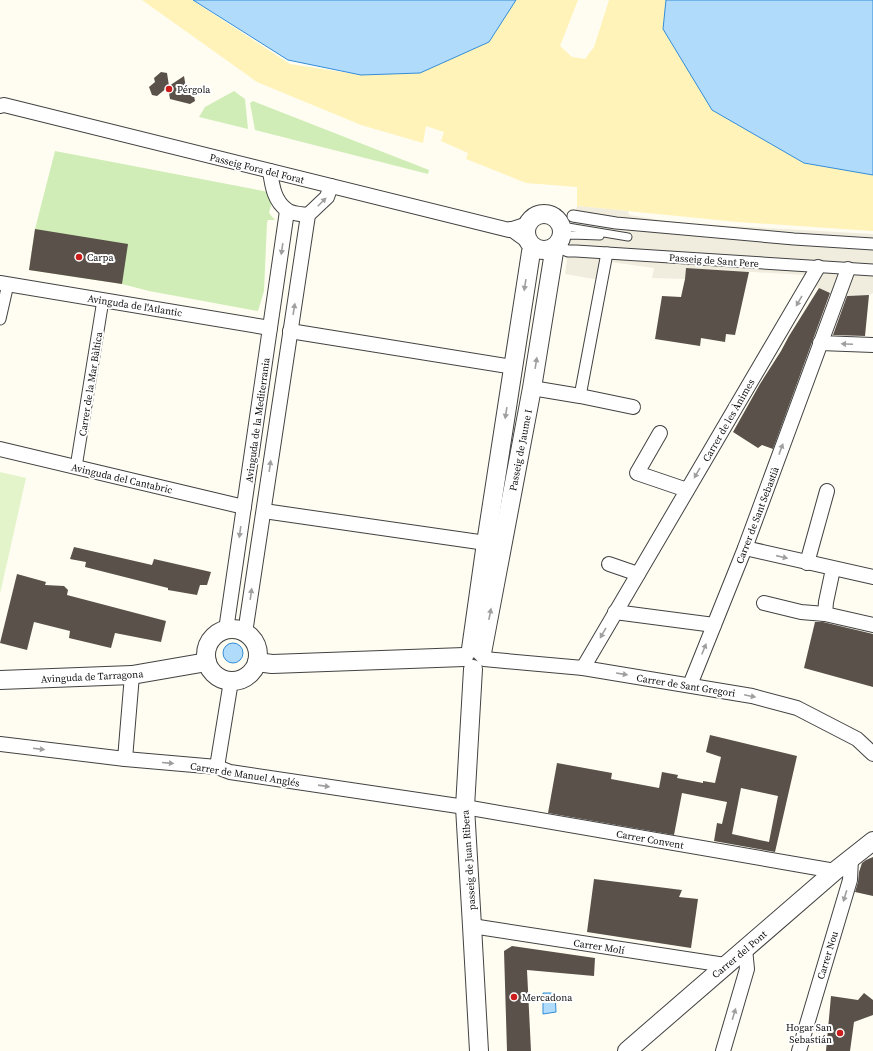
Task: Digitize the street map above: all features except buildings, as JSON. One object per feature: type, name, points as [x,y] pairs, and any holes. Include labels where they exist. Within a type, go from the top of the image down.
[{"type":"street","name":"Passeig Fora del Forat","points":[[2,106],[509,230],[528,224]]},
{"type":"street","points":[[270,171],[274,193],[281,205],[287,211],[308,215],[327,197],[331,186]]},
{"type":"street","name":"Avinguda de la Mediterrania","points":[[226,630],[287,211]]},
{"type":"street","points":[[562,237],[555,218],[550,215],[544,214],[537,216],[528,224],[526,232],[531,244],[542,250],[547,250],[562,237],[616,223],[794,239],[873,244]]},
{"type":"street","name":"Avinguda de la Mediterrania","points":[[245,633],[308,215]]},
{"type":"street","name":"Passeig Fora del Forat","points":[[511,229],[531,244]]},
{"type":"street","name":"Passeig de Sant Pere","points":[[562,237],[607,253],[873,270]]},
{"type":"street","name":"Passeig de Jaume I","points":[[475,657],[532,388],[554,252],[562,237]]},
{"type":"street","name":"Passeig de Jaume I","points":[[475,657],[486,544],[531,244]]},
{"type":"street","points":[[580,396],[607,253]]},
{"type":"street","name":"Carrer de les Ànimes","points":[[583,668],[818,267]]},
{"type":"street","name":"Carrer de Sant Sebastià","points":[[690,685],[744,548],[848,269]]},
{"type":"street","points":[[0,319],[4,283]]},
{"type":"street","name":"Avinguda de l'Atlantic","points":[[4,283],[270,328]]},
{"type":"street","name":"Carrer de la Mar Bàltica","points":[[76,467],[103,300]]},
{"type":"street","points":[[290,331],[512,367]]},
{"type":"street","points":[[820,343],[873,345]]},
{"type":"street","points":[[532,388],[633,407]]},
{"type":"street","points":[[660,433],[637,474],[687,490]]},
{"type":"street","name":"Avinguda del Cantabric","points":[[0,449],[244,507]]},
{"type":"street","points":[[807,563],[827,491]]},
{"type":"street","points":[[264,511],[486,544]]},
{"type":"street","points":[[744,548],[873,577]]},
{"type":"street","points":[[609,564],[638,574]]},
{"type":"street","points":[[825,614],[833,569]]},
{"type":"street","points":[[764,603],[801,612],[825,614],[873,625]]},
{"type":"street","points":[[616,612],[714,625]]},
{"type":"street","points":[[232,629],[245,633],[250,637],[257,649],[258,656],[253,670],[247,676],[239,680],[231,681],[216,675],[210,670],[206,654],[212,638],[218,633],[232,629]]},
{"type":"street","points":[[256,662],[272,664],[475,657]]},
{"type":"street","name":"Carrer de Sant Gregori","points":[[475,657],[583,668],[752,696],[796,708],[857,740],[873,754]]},
{"type":"street","name":"passeig de Juan Ribera","points":[[475,657],[465,807],[479,1051]]},
{"type":"street","name":"Avinguda de Tarragona","points":[[0,680],[132,675],[207,662]]},
{"type":"street","points":[[125,759],[132,675]]},
{"type":"street","points":[[217,767],[231,681]]},
{"type":"street","name":"Carrer de Manuel Anglés","points":[[0,744],[125,759],[217,767],[230,772],[465,807]]},
{"type":"street","name":"Carrer Convent","points":[[465,807],[835,871]]},
{"type":"street","name":"Carrer del Pont","points":[[627,1051],[835,871],[873,841]]},
{"type":"street","name":"Carrer Nou","points":[[798,1051],[850,880],[851,858]]},
{"type":"street","name":"Carrer Molí","points":[[472,926],[726,965]]},
{"type":"street","points":[[723,1051],[748,970],[745,949]]},
{"type":"lane","points":[[568,227],[628,237],[570,235],[562,237],[568,227]]},
{"type":"green space","points":[[234,91],[245,99],[248,129],[199,117],[205,107]]},
{"type":"green space","points":[[253,101],[429,170],[428,174],[255,130],[250,103]]},
{"type":"green space","points":[[55,151],[274,193],[269,213],[275,220],[268,220],[267,223],[264,291],[258,311],[149,291],[122,284],[29,270],[35,229]]},
{"type":"green space","points":[[0,472],[26,478],[0,594]]},
{"type":"sand","points":[[142,0],[192,0],[290,64],[361,75],[420,73],[489,42],[516,0],[578,0],[560,46],[572,57],[585,59],[594,47],[609,0],[666,0],[663,29],[804,163],[873,175],[873,231],[738,222],[577,206],[577,187],[526,183],[466,159],[468,153],[441,141],[444,132],[426,126],[423,143],[361,125],[257,82]]},
{"type":"shaded area","points":[[577,206],[628,211],[629,215],[679,223],[873,234],[873,293],[869,295],[837,296],[804,282],[804,275],[686,268],[685,279],[652,278],[654,268],[610,262],[606,281],[565,274],[573,216]]},
{"type":"water","points":[[193,0],[516,0],[489,42],[420,73],[361,75],[288,60]]},
{"type":"water","points":[[666,0],[873,0],[873,175],[804,163],[712,110],[663,29]]},
{"type":"water","points":[[229,643],[237,643],[243,649],[243,657],[237,663],[229,663],[223,657],[223,649]]},
{"type":"water","points":[[543,993],[555,993],[556,1012],[543,1014]]},
{"type":"place","name":"Pérgola","points":[[169,89]]},
{"type":"place","name":"Carpa","points":[[79,257]]},
{"type":"place","name":"Mercadona","points":[[514,997]]},
{"type":"place","name":"Hogar San Sebastián","points":[[840,1033]]}]
